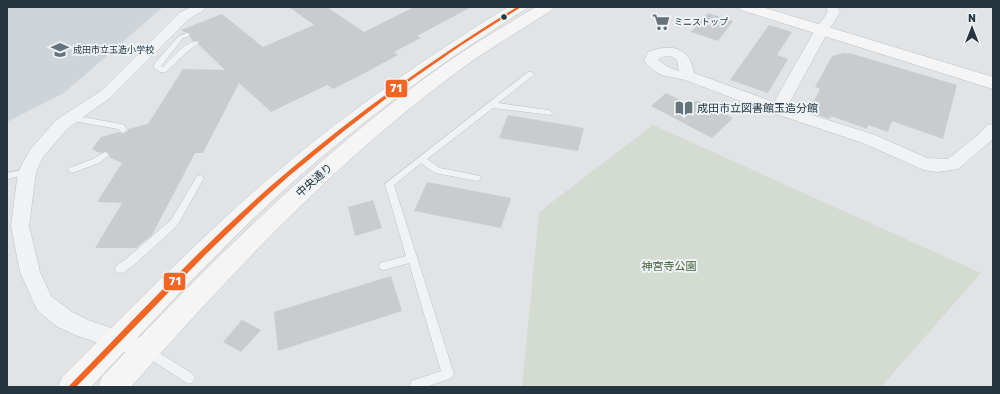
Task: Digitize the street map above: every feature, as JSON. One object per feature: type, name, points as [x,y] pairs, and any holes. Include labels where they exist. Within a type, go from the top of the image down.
[{"type":"street","points":[[145,350],[83,328],[64,319],[44,303],[30,272],[20,226],[27,172],[36,154],[62,124],[106,94],[184,16],[200,7]]},
{"type":"street","name":"中央通り","points":[[72,387],[216,241],[287,176],[383,98],[424,68],[482,29],[519,7]]},
{"type":"street","name":"中央通り","points":[[112,387],[236,253],[307,185],[384,120],[441,75],[500,35],[547,7]]},
{"type":"street","points":[[746,7],[993,83]]},
{"type":"street","points":[[778,109],[822,30],[834,12],[832,7]]},
{"type":"street","points":[[687,76],[778,109],[869,139],[924,164],[937,166],[952,165],[984,139],[993,129]]},
{"type":"lane","points":[[187,35],[181,37],[157,66],[163,70],[174,62],[186,48],[196,43]]},
{"type":"lane","points":[[415,385],[448,374],[389,184],[531,74]]},
{"type":"lane","points":[[492,104],[548,113]]},
{"type":"lane","points":[[71,118],[121,127],[123,130]]},
{"type":"lane","points":[[72,170],[105,155]]},
{"type":"lane","points":[[421,159],[438,171],[477,178]]},
{"type":"lane","points":[[7,176],[27,172]]},
{"type":"lane","points":[[120,269],[174,223],[200,178]]},
{"type":"lane","points":[[384,266],[412,258]]},
{"type":"lane","points":[[145,350],[188,378]]},
{"type":"shaded area","name":"成田市立玉造小学校","points":[[7,7],[163,7],[64,93],[7,122]]},
{"type":"green space","name":"神宮寺公園","points":[[653,125],[981,273],[881,387],[522,387],[539,212]]},
{"type":"building","points":[[289,7],[327,7],[364,32],[414,7],[471,7],[417,36],[421,38],[394,52],[398,55],[361,75],[333,89],[327,85],[271,112],[239,83],[203,153],[195,153],[152,235],[136,248],[95,248],[122,203],[97,202],[122,163],[109,157],[110,155],[106,151],[100,153],[92,149],[101,137],[119,132],[123,134],[128,131],[128,129],[148,124],[183,69],[225,70],[199,45],[199,41],[193,41],[190,37],[190,33],[181,30],[222,14],[263,47],[314,25]]},
{"type":"building","points":[[708,13],[733,21],[718,41],[691,32]]},
{"type":"building","points":[[769,25],[792,32],[777,55],[788,59],[768,93],[730,80]]},
{"type":"building","points":[[844,53],[853,54],[957,85],[943,139],[892,121],[888,132],[868,125],[867,129],[831,116],[830,119],[808,112],[820,89],[815,87],[832,56]]},
{"type":"building","points":[[666,93],[690,105],[694,101],[699,101],[733,118],[712,138],[651,106]]},
{"type":"building","points":[[508,115],[584,128],[578,151],[499,138]]},
{"type":"building","points":[[427,182],[511,198],[501,228],[414,211]]},
{"type":"building","points":[[373,200],[382,228],[355,236],[348,207]]},
{"type":"building","points":[[391,276],[402,311],[278,351],[274,312]]},
{"type":"building","points":[[242,320],[261,330],[241,352],[223,342]]},
{"type":"transit line","name":"71","points":[[72,387],[204,252],[287,175],[343,129],[400,86],[458,45],[519,7]]},
{"type":"place","name":"ミニストップ","points":[[661,22]]},
{"type":"place","name":"成田市立玉造小学校","points":[[60,50]]},
{"type":"place","name":"成田市立図書館玉造分館","points":[[684,108]]}]
